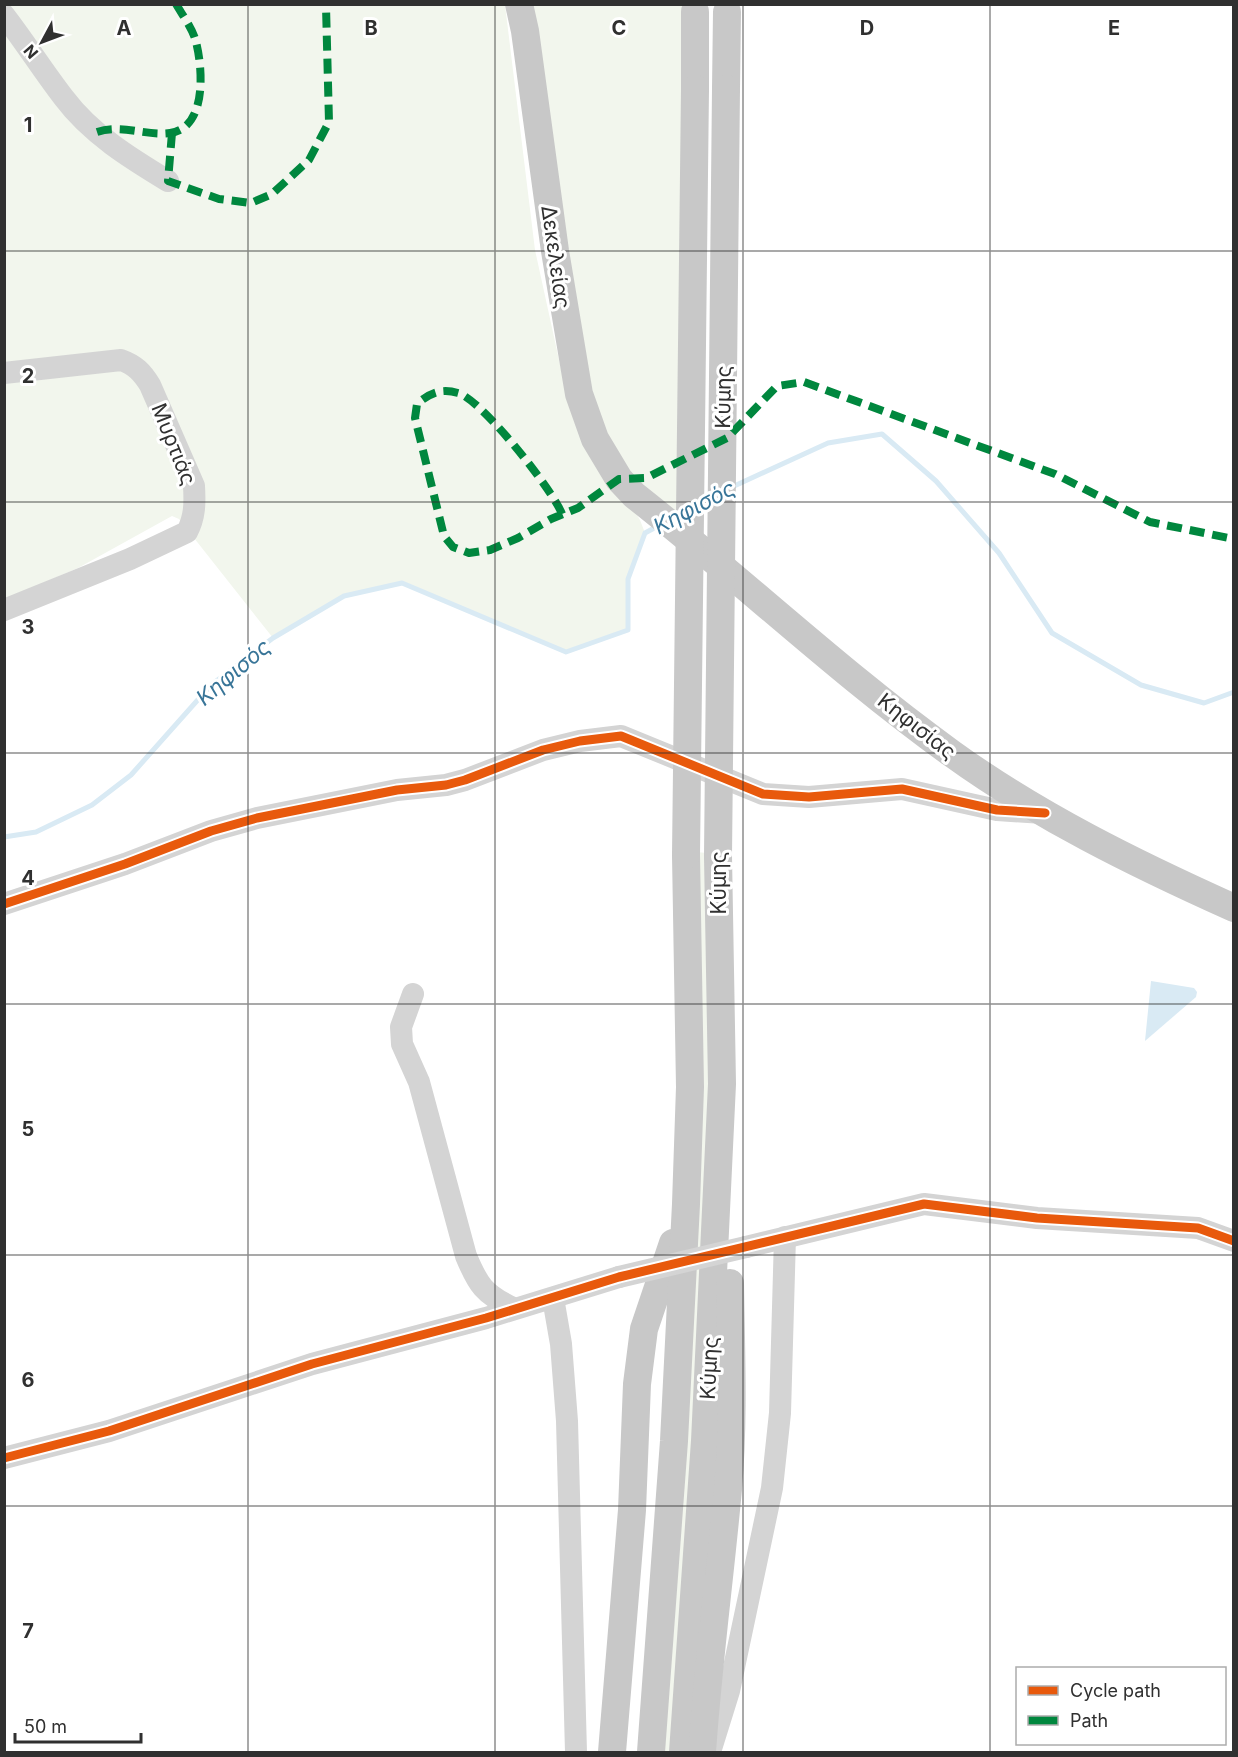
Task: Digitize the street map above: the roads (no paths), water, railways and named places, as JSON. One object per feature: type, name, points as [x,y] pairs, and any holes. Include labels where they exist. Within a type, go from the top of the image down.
[{"type":"main road","name":"Δεκελείας","points":[[519,4],[525,31],[555,251],[579,394],[595,439],[619,479],[634,495]]},
{"type":"main road","name":"Κύμης","points":[[651,1752],[674,1440],[690,1087],[686,855],[695,12]]},
{"type":"main road","name":"Κύμης","points":[[683,1752],[705,1441],[722,1084],[718,856],[727,12]]},
{"type":"main road","name":"Κηφισίας","points":[[634,495],[929,737],[1044,813],[1158,873],[1233,908]]},
{"type":"main road","points":[[702,1752],[732,1421],[733,1367],[728,1239],[717,1202]]},
{"type":"main road","points":[[612,1752],[625,1612],[644,1329],[686,1204]]},
{"type":"street","points":[[4,15],[65,100],[88,125],[129,158],[168,181]]},
{"type":"street","name":"Μυρτιάς","points":[[4,373],[121,360],[130,363],[140,370],[150,385],[194,486],[195,498],[194,516],[187,532],[130,559],[4,610]]},
{"type":"street","points":[[4,904],[248,820],[397,790],[465,780],[543,750],[601,737],[621,736],[763,794],[809,797],[902,789],[997,810],[1044,813]]},
{"type":"street","points":[[413,994],[401,1027],[402,1044],[419,1082],[466,1256],[483,1291],[513,1308]]},
{"type":"street","points":[[4,1458],[109,1431],[312,1365],[486,1318],[619,1277],[924,1204],[1037,1218],[1198,1228],[1233,1241]]},
{"type":"street","points":[[710,1752],[729,1690],[772,1488],[780,1401],[786,1237]]},
{"type":"street","points":[[553,1298],[561,1344],[567,1421],[576,1752]]},
{"type":"waterway","name":"Κηφισός","points":[[732,487],[828,443],[882,434],[936,481],[999,553],[1052,633],[1141,685],[1204,703],[1234,692]]},
{"type":"waterway","name":"Κηφισός","points":[[4,837],[36,832],[92,805],[131,775],[211,685],[273,638],[344,596],[402,583],[566,652],[628,630],[628,579],[645,533],[658,526]]}]
